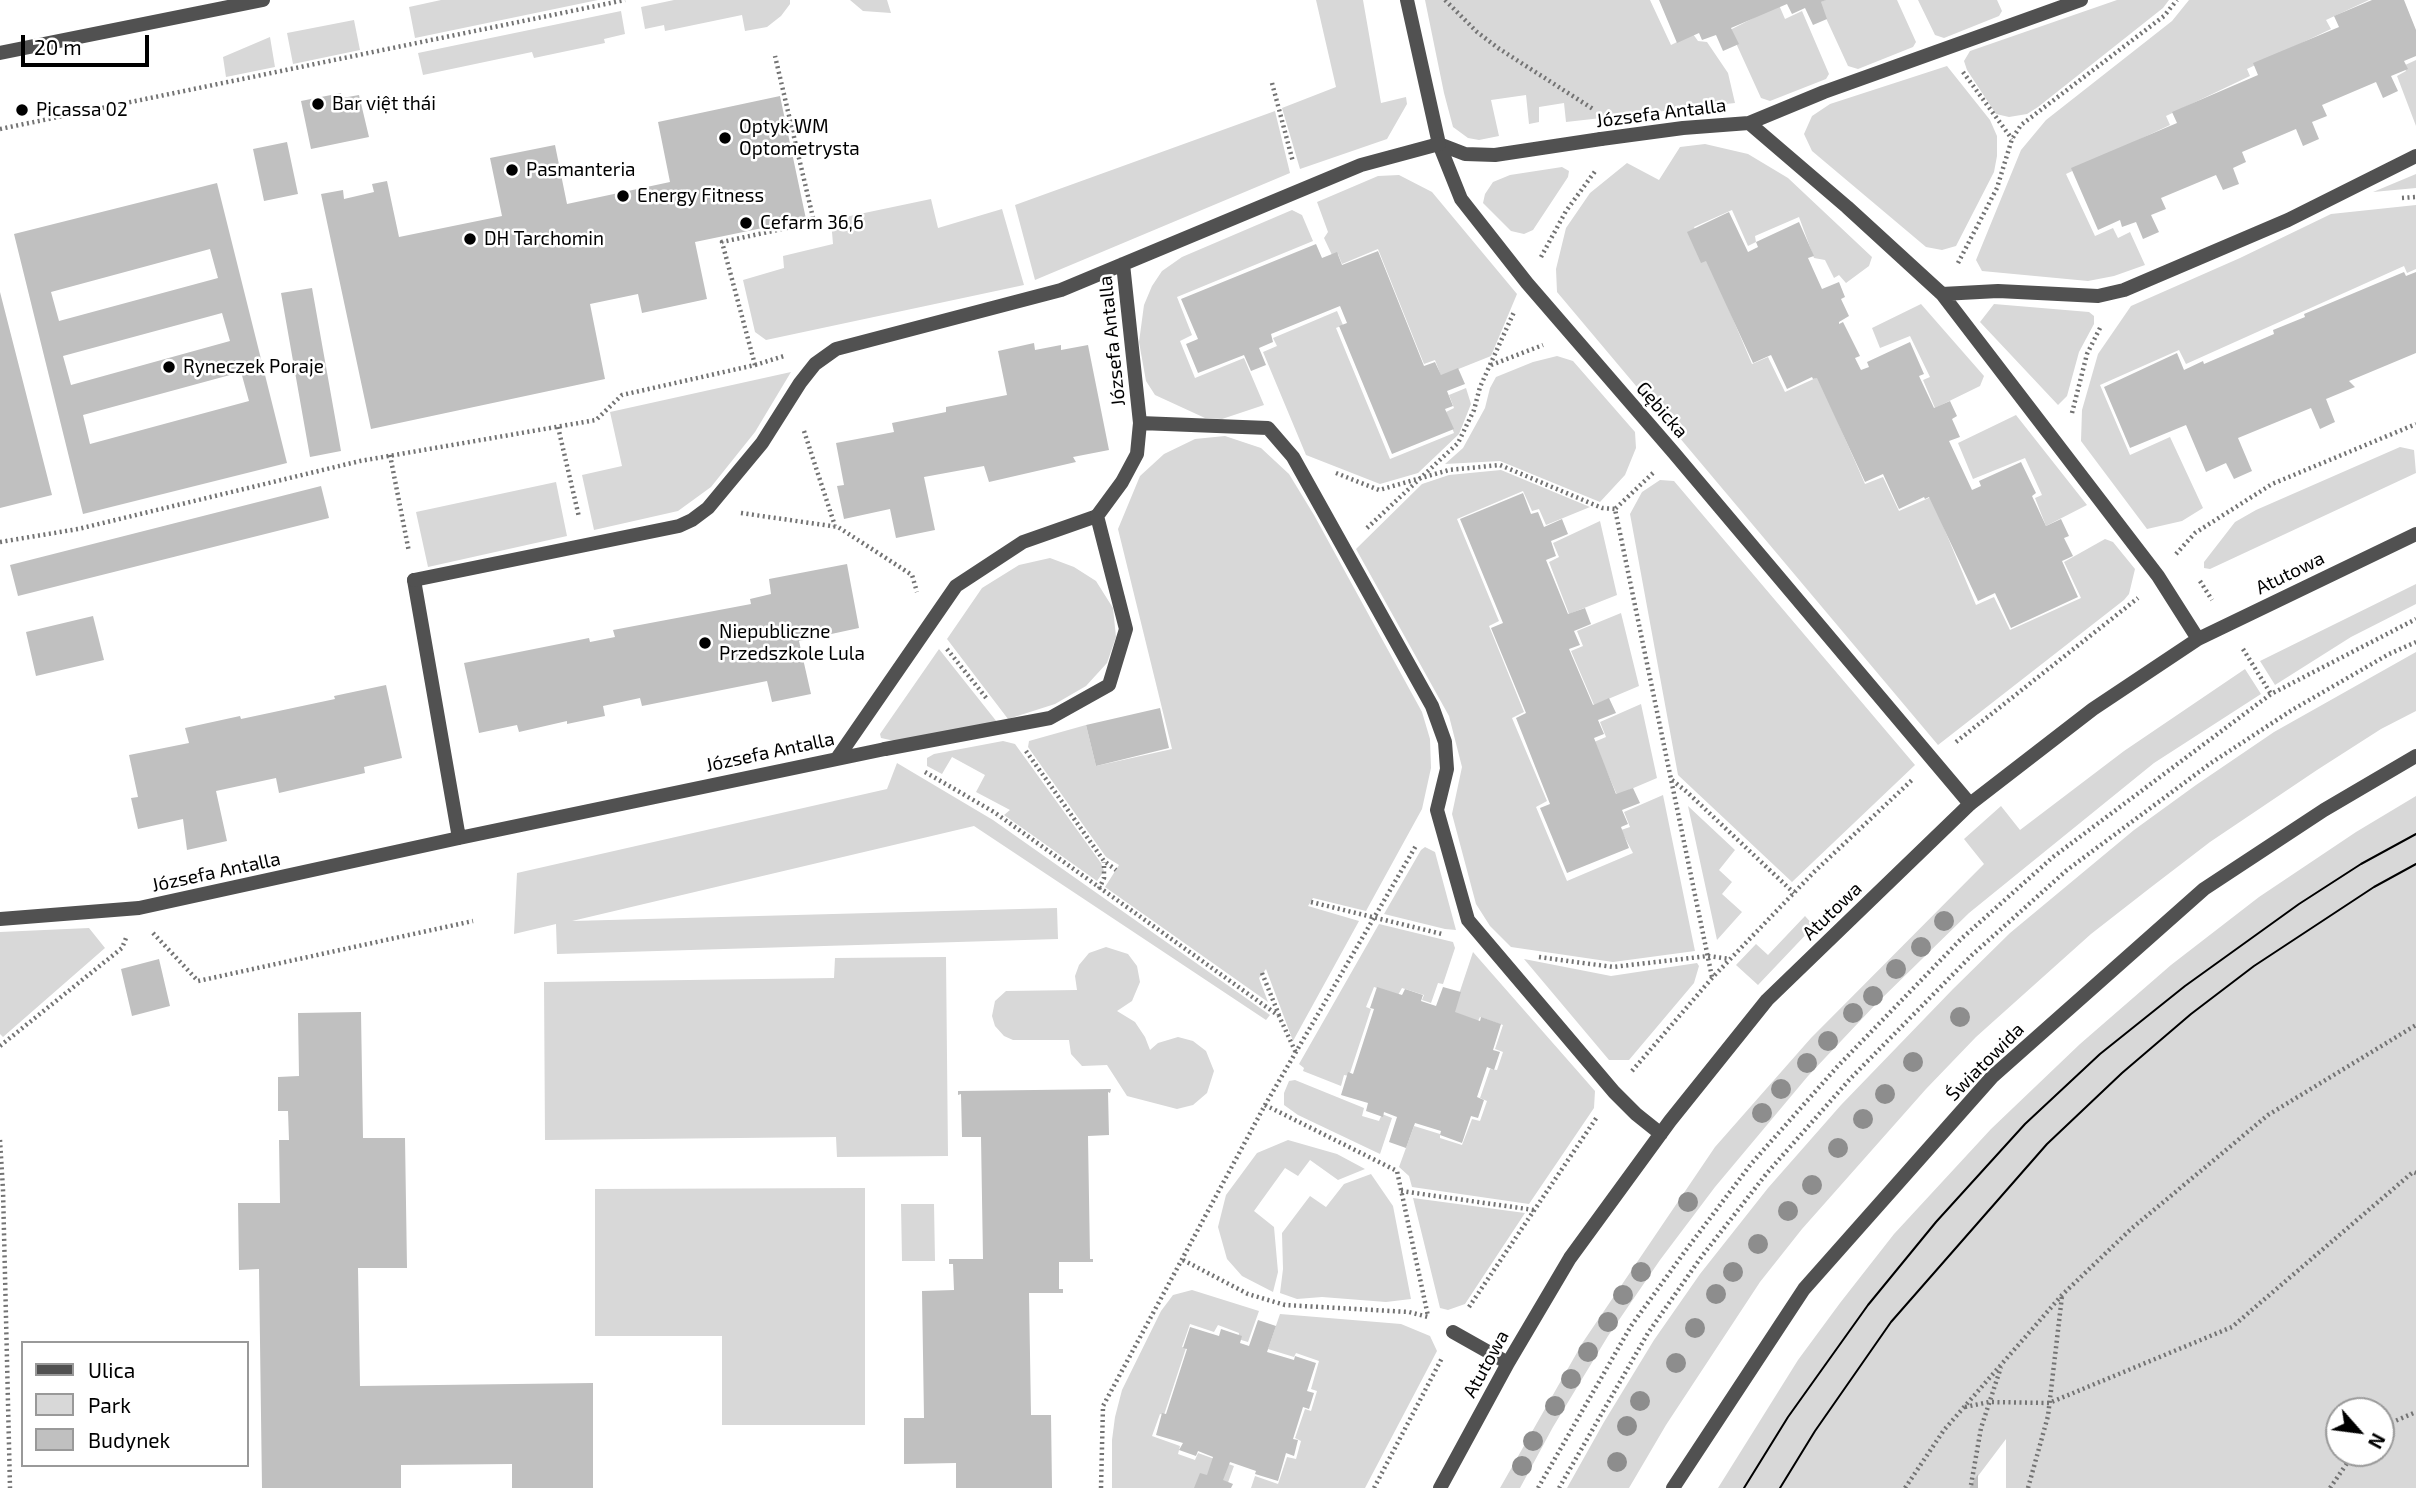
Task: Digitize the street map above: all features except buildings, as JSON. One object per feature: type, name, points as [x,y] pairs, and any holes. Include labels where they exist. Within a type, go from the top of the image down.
[{"type":"street","points":[[0,53],[263,0]]},
{"type":"street","name":"Gębicka","points":[[1407,0],[1439,144],[1461,199],[1527,283],[1970,804]]},
{"type":"street","name":"Józsefa Antalla","points":[[414,580],[679,526],[708,508],[762,443],[790,398],[815,365],[836,349],[1061,290],[1361,165],[1439,144],[1465,154],[1494,155],[1601,139],[1749,123],[1824,92],[2081,0]]},
{"type":"street","points":[[1749,123],[1847,207],[1942,294],[2158,576],[2197,639]]},
{"type":"street","points":[[1942,294],[1998,290],[2098,296],[2124,290],[2288,220],[2416,156]]},
{"type":"street","name":"Józsefa Antalla","points":[[0,919],[139,908],[838,757],[1050,718],[1109,685],[1126,629],[1097,516],[1138,454],[1140,423],[1123,264]]},
{"type":"street","points":[[1140,423],[1268,428],[1293,457],[1432,706],[1444,741],[1447,769],[1437,810],[1468,920],[1614,1092],[1661,1134]]},
{"type":"street","points":[[838,757],[956,586],[1023,542],[1097,516]]},
{"type":"street","name":"Atutowa","points":[[1440,1488],[1508,1363],[1570,1258],[1661,1134],[1767,1000],[1970,804],[2093,709],[2197,639],[2416,534]]},
{"type":"street","points":[[414,580],[459,838]]},
{"type":"street","name":"Światowida","points":[[1673,1488],[1804,1289],[1992,1077],[2204,889],[2324,810],[2416,756]]},
{"type":"street","points":[[1453,1332],[1508,1363]]},
{"type":"path","points":[[0,129],[625,0]]},
{"type":"path","points":[[1344,550],[1458,443],[1527,283],[1566,211],[1590,180],[1602,157],[1597,112],[1497,48],[1445,0]]},
{"type":"path","points":[[1942,294],[1997,188],[2012,139],[2021,125],[2164,16],[2177,0]]},
{"type":"path","points":[[1946,49],[2012,139]]},
{"type":"path","points":[[755,365],[722,242],[814,222],[775,56]]},
{"type":"path","points":[[1272,83],[1302,190]]},
{"type":"path","points":[[2068,458],[2068,436],[2074,396],[2087,354],[2124,290]]},
{"type":"path","points":[[1491,365],[1570,334]]},
{"type":"path","points":[[0,542],[78,529],[360,460],[596,420],[622,395],[771,360]]},
{"type":"path","points":[[790,398],[798,413],[835,526]]},
{"type":"path","points":[[558,426],[581,528]]},
{"type":"path","points":[[1293,457],[1379,490],[1449,470],[1500,465],[1602,508],[1615,509],[1674,453]]},
{"type":"path","points":[[390,455],[414,580]]},
{"type":"path","points":[[708,508],[835,526],[912,575],[928,626]]},
{"type":"path","points":[[1615,509],[1712,978]]},
{"type":"path","points":[[1538,1488],[1639,1315],[1751,1164],[1837,1067],[1961,939],[2053,857],[2271,694],[2416,619]]},
{"type":"path","points":[[1559,1488],[1648,1334],[1702,1256],[1767,1173],[1841,1089],[1972,955],[2067,870],[2211,763],[2292,710],[2389,654],[2416,642]]},
{"type":"path","points":[[2254,667],[2271,694]]},
{"type":"path","points":[[885,749],[994,812],[1279,1016]]},
{"type":"path","points":[[1671,779],[1794,893]]},
{"type":"path","points":[[1101,1488],[1102,1406],[1265,1105],[1437,810]]},
{"type":"path","points":[[1099,888],[1104,878],[1104,861]]},
{"type":"path","points":[[1311,902],[1491,949],[1613,967],[1707,956],[1730,959]]},
{"type":"path","points":[[139,908],[155,937],[198,981],[473,920]]},
{"type":"path","points":[[0,1046],[122,948],[139,908]]},
{"type":"path","points":[[1262,974],[1296,1053]]},
{"type":"path","points":[[1905,1488],[1944,1430],[2062,1295],[2131,1229],[2268,1115],[2416,1024]]},
{"type":"path","points":[[1265,1105],[1397,1171],[1428,1316]]},
{"type":"path","points":[[0,1140],[4,1190],[10,1488]]},
{"type":"path","points":[[1964,1408],[1989,1402],[2049,1403],[2232,1328],[2416,1172]]},
{"type":"path","points":[[1401,1191],[1534,1210]]},
{"type":"path","points":[[1183,1260],[1248,1293],[1285,1305],[1409,1312],[1428,1316],[1453,1332],[1446,1351],[1374,1488]]},
{"type":"path","points":[[2028,1488],[2048,1416],[2062,1295]]},
{"type":"path","points":[[1971,1485],[1981,1428],[2002,1364]]},
{"type":"path","points":[[2395,1421],[2416,1412]]},
{"type":"path","points":[[2330,1488],[2344,1467]]},
{"type":"green space","points":[[441,0],[598,0],[415,38],[409,7]]},
{"type":"green space","points":[[674,0],[790,0],[790,4],[781,16],[767,27],[745,31],[742,15],[665,31],[664,25],[645,29],[641,7]]},
{"type":"green space","points":[[850,0],[887,0],[891,13],[863,11]]},
{"type":"green space","points":[[1316,0],[1363,0],[1381,103],[1406,97],[1407,104],[1387,139],[1300,169],[1282,108],[1336,87]]},
{"type":"green space","points":[[1425,0],[1650,0],[1671,45],[1693,34],[1698,41],[1707,42],[1728,73],[1735,103],[1566,122],[1564,103],[1539,107],[1539,122],[1529,124],[1526,95],[1491,100],[1499,136],[1479,140],[1468,138],[1453,127]]},
{"type":"green space","points":[[1825,0],[1897,0],[1916,42],[1913,47],[1858,69],[1848,66],[1819,3]]},
{"type":"green space","points":[[1918,0],[1997,0],[2002,11],[1999,16],[1944,38],[1935,35]]},
{"type":"green space","points":[[2117,0],[2169,0],[2163,8],[2038,107],[2027,114],[2009,117],[1996,114],[1967,70],[1964,61],[1970,51]]},
{"type":"green space","points":[[2189,0],[2369,0],[2326,20],[2331,29],[2247,69],[2250,76],[2166,116],[2170,125],[2066,174],[2095,236],[2113,228],[2118,238],[2130,232],[2145,265],[2114,276],[2088,281],[1982,271],[1976,260],[2021,150],[2046,120],[2172,21]]},
{"type":"green space","points":[[1779,5],[1785,19],[1802,11],[1829,74],[1826,79],[1770,101],[1761,98],[1730,30]]},
{"type":"green space","points":[[621,11],[625,34],[604,39],[605,43],[534,58],[532,52],[423,75],[418,53]]},
{"type":"green space","points":[[354,20],[360,50],[293,64],[287,33]]},
{"type":"green space","points":[[270,37],[275,67],[226,77],[223,57]]},
{"type":"green space","points":[[2416,60],[2416,126],[2397,76],[2406,71],[2403,66]]},
{"type":"green space","points":[[1947,66],[1990,120],[1997,136],[1997,156],[1994,172],[1956,246],[1942,250],[1926,247],[1812,151],[1804,134],[1812,116],[1830,104]]},
{"type":"green space","points":[[1275,111],[1290,173],[1035,280],[1015,205]]},
{"type":"green space","points":[[1705,144],[1748,154],[1788,178],[1872,257],[1869,266],[1846,283],[1839,275],[1834,278],[1825,260],[1814,258],[1799,217],[1755,236],[1756,242],[1748,246],[1732,210],[1694,227],[1752,364],[1768,357],[1785,392],[1818,377],[1865,484],[1883,477],[1899,511],[1931,497],[1976,605],[1994,597],[2010,630],[2081,598],[2064,562],[2105,539],[2113,542],[2135,569],[2129,594],[2124,600],[1938,745],[1557,292],[1556,269],[1566,228],[1590,193],[1627,163],[1659,180],[1680,147]]},
{"type":"green space","points":[[1562,167],[1569,171],[1568,177],[1533,230],[1524,234],[1511,231],[1483,203],[1493,182],[1510,175]]},
{"type":"green space","points":[[2416,174],[2416,188],[2373,192]]},
{"type":"green space","points":[[1399,175],[1432,192],[1517,294],[1491,356],[1441,376],[1435,360],[1424,364],[1378,249],[1342,264],[1338,254],[1332,255],[1324,238],[1328,232],[1317,202],[1378,176]]},
{"type":"green space","points":[[931,199],[938,228],[1002,209],[1024,285],[766,340],[755,332],[743,280],[784,268],[783,256],[833,244],[831,220]]},
{"type":"green space","points":[[2416,205],[2416,269],[2407,273],[2404,266],[2186,364],[2179,350],[2100,385],[2130,455],[2170,437],[2203,508],[2182,521],[2147,529],[2081,441],[2082,410],[2098,354],[2131,306],[2331,214]]},
{"type":"green space","points":[[1292,210],[1302,215],[1313,241],[1177,297],[1192,335],[1180,341],[1195,378],[1244,358],[1264,405],[1222,419],[1205,418],[1155,395],[1146,381],[1139,342],[1144,305],[1162,271],[1182,257]]},
{"type":"green space","points":[[1921,304],[1984,376],[1980,386],[1935,408],[1923,380],[1930,377],[1910,336],[1880,348],[1872,328]]},
{"type":"green space","points":[[1994,304],[2089,312],[2094,316],[2094,324],[2079,352],[2067,396],[2058,405],[1980,322]]},
{"type":"green space","points":[[1337,311],[1343,325],[1336,328],[1390,459],[1454,433],[1446,412],[1454,408],[1449,395],[1466,388],[1471,404],[1459,434],[1418,473],[1380,484],[1306,455],[1263,352],[1277,346],[1273,338]]},
{"type":"green space","points":[[1557,356],[1573,361],[1635,432],[1636,448],[1625,475],[1600,502],[1500,461],[1445,464],[1463,448],[1485,408],[1496,377],[1533,362]]},
{"type":"green space","points":[[791,372],[755,432],[711,487],[678,511],[594,530],[582,475],[622,466],[610,412]]},
{"type":"green space","points":[[2016,415],[2087,505],[2046,526],[2035,498],[2042,495],[2025,458],[1973,479],[1958,443]]},
{"type":"green space","points":[[1225,436],[1261,448],[1289,474],[1422,712],[1430,739],[1431,768],[1422,809],[1366,911],[1313,898],[1308,906],[1359,921],[1293,1041],[1266,969],[1259,978],[1268,1002],[1105,887],[1119,865],[1106,857],[1028,747],[1029,741],[1086,725],[1096,766],[1172,749],[1118,529],[1140,476],[1164,454],[1195,439]]},
{"type":"green space","points":[[2400,447],[2414,450],[2416,473],[2210,569],[2204,568],[2204,562],[2235,522],[2256,510]]},
{"type":"green space","points":[[1501,470],[1590,507],[1546,525],[1539,509],[1532,511],[1523,491],[1457,519],[1499,621],[1489,626],[1524,712],[1512,718],[1547,801],[1536,807],[1567,881],[1633,853],[1621,830],[1630,827],[1624,812],[1663,795],[1695,951],[1613,962],[1511,947],[1490,926],[1476,904],[1452,814],[1462,767],[1449,716],[1356,549],[1422,484],[1449,475]]},
{"type":"green space","points":[[1660,480],[1674,481],[1915,765],[1792,882],[1678,775],[1630,514],[1642,492]]},
{"type":"green space","points":[[556,482],[567,536],[428,567],[416,512]]},
{"type":"green space","points":[[1600,521],[1617,595],[1569,614],[1549,562],[1559,557],[1553,543]]},
{"type":"green space","points":[[1050,558],[1074,567],[1096,581],[1113,608],[1116,637],[1107,663],[1086,686],[1055,704],[1008,719],[947,639],[982,588],[1019,565]]},
{"type":"green space","points":[[2416,584],[2416,604],[2351,637],[2275,685],[2260,661]]},
{"type":"green space","points":[[1621,613],[1639,686],[1594,705],[1571,651],[1583,646],[1577,631]]},
{"type":"green space","points":[[939,649],[997,722],[895,741],[881,738],[880,734]]},
{"type":"green space","points":[[2416,652],[2416,711],[2381,729],[2317,770],[2210,842],[2150,888],[2091,934],[1976,1037],[1926,1089],[1802,1229],[1760,1282],[1666,1425],[1629,1488],[1567,1488],[1654,1340],[1700,1274],[1768,1188],[1841,1105],[1953,989],[2010,933],[2134,830],[2274,732]]},
{"type":"green space","points":[[2245,669],[2261,694],[2154,763],[1969,913],[1876,1004],[1808,1076],[1715,1187],[1660,1260],[1608,1336],[1520,1488],[1500,1488],[1583,1342],[1715,1147],[1811,1038],[1984,864],[1964,839],[2001,806],[2020,830],[2124,751]]},
{"type":"green space","points":[[1641,704],[1657,778],[1617,795],[1594,742],[1606,737],[1600,722]]},
{"type":"green space","points":[[1003,741],[1015,744],[1101,863],[1104,871],[1097,881],[1004,815],[1010,810],[976,792],[985,775],[952,757],[942,774],[927,766],[927,758],[934,754]]},
{"type":"green space","points":[[897,763],[993,820],[1270,1015],[1266,1020],[974,826],[572,921],[1057,908],[1058,939],[557,954],[556,924],[514,934],[517,873],[887,789]]},
{"type":"green space","points":[[2416,796],[2416,1488],[2006,1488],[2006,1439],[1969,1488],[1718,1488],[1798,1360],[1894,1234],[1991,1129],[2080,1044],[2171,965],[2259,897],[2356,832]]},
{"type":"green space","points":[[1688,806],[1735,850],[1719,870],[1732,882],[1722,894],[1742,912],[1717,940]]},
{"type":"green space","points":[[1425,847],[1435,852],[1456,930],[1384,914]]},
{"type":"green space","points":[[1805,916],[1814,926],[1758,985],[1736,965],[1756,944],[1768,955]]},
{"type":"green space","points":[[1379,924],[1453,942],[1455,948],[1443,984],[1438,983],[1431,1003],[1422,1000],[1424,995],[1402,988],[1398,995],[1374,987],[1366,1007],[1371,1009],[1349,1076],[1344,1075],[1341,1086],[1303,1071],[1304,1068],[1299,1064]]},
{"type":"green space","points":[[89,928],[105,948],[3,1037],[0,1034],[0,932]]},
{"type":"green space","points":[[1106,947],[1128,954],[1137,966],[1140,982],[1132,1001],[1117,1011],[1135,1022],[1150,1050],[1158,1043],[1178,1037],[1193,1041],[1206,1051],[1214,1071],[1207,1093],[1193,1105],[1177,1109],[1127,1096],[1107,1065],[1082,1066],[1071,1054],[1069,1040],[1013,1040],[1004,1036],[995,1026],[992,1016],[995,1001],[1006,991],[1077,990],[1075,976],[1079,965],[1089,953]]},
{"type":"green space","points":[[1473,952],[1595,1091],[1594,1108],[1529,1204],[1412,1187],[1409,1176],[1399,1167],[1414,1126],[1440,1134],[1440,1138],[1462,1145],[1472,1119],[1480,1121],[1487,1101],[1480,1098],[1490,1069],[1497,1070],[1503,1052],[1495,1049],[1503,1025],[1480,1017],[1478,1021],[1453,1012]]},
{"type":"green space","points":[[946,957],[948,1156],[837,1157],[836,1137],[545,1140],[544,982],[834,978],[835,958]]},
{"type":"green space","points":[[1524,959],[1611,976],[1697,963],[1699,966],[1694,983],[1629,1060],[1609,1060]]},
{"type":"green space","points":[[1295,1080],[1364,1108],[1362,1116],[1379,1121],[1382,1114],[1392,1118],[1380,1154],[1298,1115],[1284,1105],[1284,1093],[1289,1081]]},
{"type":"green space","points":[[1288,1140],[1337,1154],[1365,1169],[1338,1180],[1310,1160],[1298,1176],[1285,1168],[1254,1211],[1274,1227],[1278,1272],[1273,1292],[1242,1276],[1227,1259],[1218,1227],[1226,1195],[1257,1153]]},
{"type":"green space","points":[[1371,1174],[1393,1206],[1411,1299],[1386,1302],[1322,1297],[1297,1299],[1280,1293],[1283,1269],[1282,1233],[1310,1196],[1326,1207],[1344,1184]]},
{"type":"green space","points":[[865,1188],[865,1425],[722,1425],[722,1336],[595,1336],[595,1189]]},
{"type":"green space","points":[[1413,1198],[1525,1213],[1465,1304],[1448,1310],[1440,1308]]},
{"type":"green space","points":[[901,1204],[934,1204],[935,1261],[902,1261]]},
{"type":"green space","points":[[1192,1290],[1259,1311],[1248,1342],[1238,1339],[1239,1333],[1218,1325],[1214,1332],[1190,1324],[1182,1347],[1186,1348],[1164,1415],[1160,1414],[1152,1436],[1180,1446],[1178,1454],[1195,1460],[1198,1453],[1234,1466],[1226,1488],[1112,1488],[1112,1440],[1122,1390],[1161,1311],[1173,1295]]},
{"type":"green space","points":[[1280,1314],[1401,1324],[1430,1336],[1437,1351],[1365,1488],[1251,1488],[1255,1476],[1278,1484],[1287,1457],[1296,1459],[1301,1441],[1295,1438],[1305,1409],[1311,1411],[1317,1391],[1311,1389],[1319,1361],[1296,1353],[1294,1357],[1268,1349]]},
{"type":"tram line","points":[[1744,1488],[1788,1417],[1868,1305],[1936,1222],[2025,1124],[2100,1054],[2185,986],[2299,904],[2361,864],[2416,834]]},
{"type":"tram line","points":[[1780,1488],[1815,1431],[1891,1322],[2047,1144],[2122,1073],[2191,1014],[2254,966],[2374,887],[2416,864]]},
{"type":"place","name":"Bar việt thái","points":[[318,104]]},
{"type":"place","name":"Picassa 02","points":[[22,110]]},
{"type":"place","name":"Optyk WM Optometrysta","points":[[725,138]]},
{"type":"place","name":"Pasmanteria","points":[[512,170]]},
{"type":"place","name":"Energy Fitness","points":[[623,196]]},
{"type":"place","name":"Cefarm 36,6","points":[[746,223]]},
{"type":"place","name":"DH Tarchomin","points":[[470,239]]},
{"type":"place","name":"Ryneczek Poraje","points":[[169,367]]},
{"type":"place","name":"Niepubliczne Przedszkole Lula","points":[[705,643]]}]
